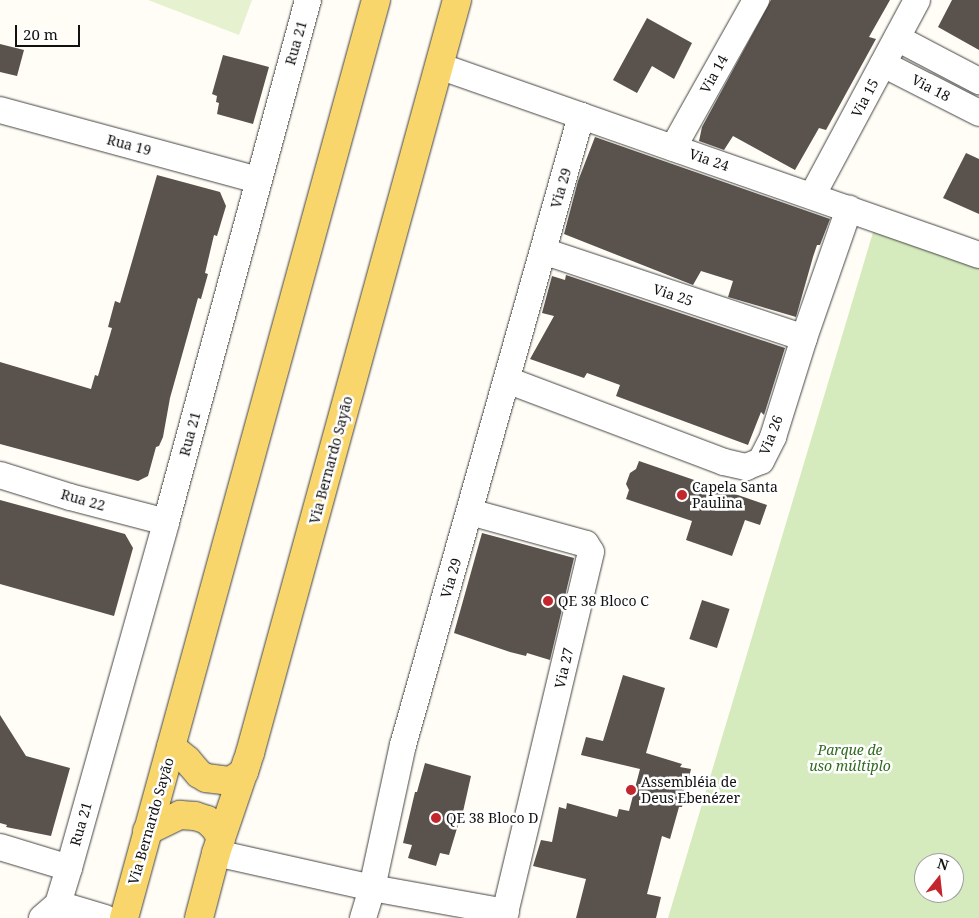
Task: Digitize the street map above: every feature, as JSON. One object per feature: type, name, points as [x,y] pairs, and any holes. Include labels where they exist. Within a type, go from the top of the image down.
[{"type":"main road","name":"Via Bernardo Sayão","points":[[124,918],[376,0]]},
{"type":"main road","name":"Via Bernardo Sayão","points":[[200,918],[218,846],[250,753],[457,0]]},
{"type":"main road","points":[[171,747],[187,760],[198,774],[206,778],[224,781],[230,781],[244,772],[250,753]]},
{"type":"main road","points":[[147,831],[180,815],[194,816],[207,820],[216,829],[218,846]]},
{"type":"street","name":"Rua 21","points":[[50,911],[69,868],[166,522],[308,0]]},
{"type":"street","name":"Via 14","points":[[673,148],[756,0]]},
{"type":"street","name":"Via 15","points":[[812,196],[917,0]]},
{"type":"street","name":"Via 18","points":[[897,38],[979,80]]},
{"type":"street","name":"Via 18","points":[[883,64],[979,113]]},
{"type":"street","name":"Via 24","points":[[439,66],[979,255]]},
{"type":"street","name":"Rua 19","points":[[0,110],[258,180]]},
{"type":"street","name":"Via 29","points":[[372,888],[404,745],[581,116]]},
{"type":"street","name":"Via 26","points":[[507,380],[724,462],[746,467],[761,461],[766,455],[849,209]]},
{"type":"street","name":"Via 25","points":[[543,251],[804,338]]},
{"type":"street","name":"Rua 22","points":[[0,475],[70,497],[166,522]]},
{"type":"street","name":"Via 27","points":[[372,888],[505,915],[591,552],[586,544],[470,512]]},
{"type":"street","points":[[0,846],[69,868]]},
{"type":"street","points":[[218,846],[372,888],[363,918]]},
{"type":"street","points":[[50,911],[105,918]]},
{"type":"green space","points":[[148,0],[252,0],[239,35]]},
{"type":"green space","name":"Parque de uso múltiplo","points":[[874,229],[979,265],[979,918],[668,918]]},
{"type":"building","points":[[771,0],[890,0],[869,37],[876,39],[826,130],[819,128],[795,170],[733,136],[724,150],[699,141],[702,127]]},
{"type":"building","points":[[952,0],[979,0],[979,50],[938,27]]},
{"type":"building","points":[[647,18],[692,43],[674,79],[652,66],[637,93],[613,80]]},
{"type":"building","points":[[0,44],[24,50],[17,76],[0,72]]},
{"type":"building","points":[[223,55],[269,67],[253,124],[217,114],[219,103],[216,102],[217,96],[212,94]]},
{"type":"building","points":[[595,137],[830,219],[820,245],[817,245],[796,317],[728,297],[733,281],[701,271],[693,285],[564,234],[578,181]]},
{"type":"building","points":[[966,153],[979,159],[979,214],[943,198]]},
{"type":"building","points":[[157,175],[220,192],[226,206],[217,236],[214,235],[205,273],[208,274],[201,299],[198,298],[170,398],[163,437],[159,446],[156,447],[148,476],[138,481],[0,444],[0,362],[91,389],[95,375],[98,376],[112,328],[108,327],[115,301],[120,303]]},
{"type":"building","points":[[566,275],[785,348],[764,415],[761,412],[748,445],[616,396],[620,385],[587,373],[584,378],[530,359],[554,316],[542,313],[552,276],[565,280]]},
{"type":"building","points":[[639,461],[767,505],[760,525],[745,520],[732,556],[686,540],[692,521],[626,499],[629,490],[626,484],[630,473],[636,469]]},
{"type":"building","points":[[0,500],[125,534],[133,548],[114,616],[0,584]]},
{"type":"building","points":[[482,533],[574,558],[550,660],[527,653],[526,656],[510,652],[454,633]]},
{"type":"building","points":[[702,600],[730,609],[717,648],[689,639]]},
{"type":"building","points":[[623,675],[665,688],[646,753],[682,764],[680,767],[691,769],[682,807],[679,807],[670,839],[662,836],[647,894],[661,897],[656,918],[576,918],[586,879],[533,866],[541,840],[552,842],[559,807],[566,809],[567,803],[617,817],[619,809],[629,811],[640,769],[581,755],[586,737],[603,741]]},
{"type":"building","points":[[0,715],[26,756],[70,768],[51,836],[6,827],[7,825],[0,823]]},
{"type":"building","name":"QE 38 Bloco D","points":[[425,763],[471,776],[460,825],[458,825],[449,855],[440,853],[436,866],[408,858],[412,845],[403,843],[415,792],[417,792]]},
{"type":"place","name":"Capela Santa Paulina","points":[[682,495]]},
{"type":"place","name":"QE 38 Bloco C","points":[[548,601]]},
{"type":"place","name":"Assembléia de Deus Ebenézer","points":[[631,790]]},
{"type":"place","name":"QE 38 Bloco D","points":[[436,818]]}]
